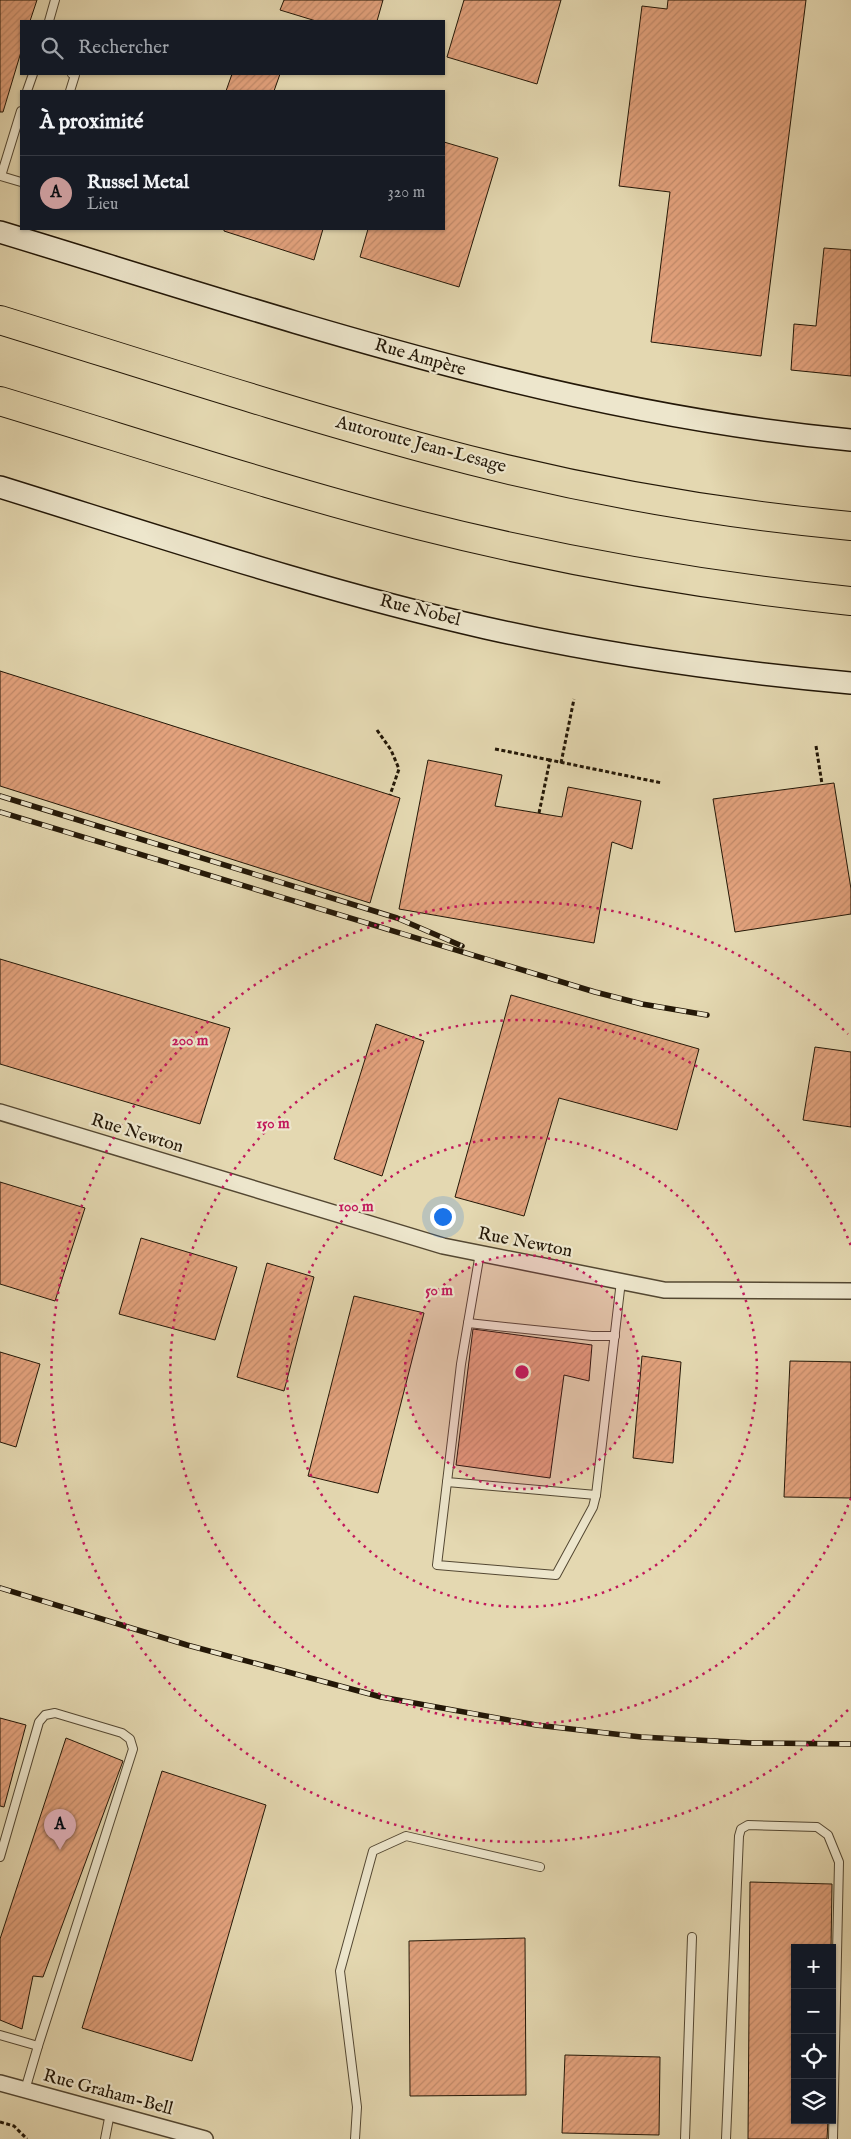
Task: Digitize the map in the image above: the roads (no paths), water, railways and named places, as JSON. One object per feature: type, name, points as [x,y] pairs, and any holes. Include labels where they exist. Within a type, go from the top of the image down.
[{"type":"highway","name":"Autoroute Jean-Lesage","points":[[0,320],[339,424],[470,460],[553,479],[676,503],[851,526]]},
{"type":"highway","points":[[0,401],[301,492],[454,534],[659,576],[851,600]]},
{"type":"street","name":"Rue Ampère","points":[[0,232],[28,234],[329,332],[509,382],[687,418],[851,440]]},
{"type":"street","name":"Rue Nobel","points":[[0,488],[321,584],[486,628],[665,661],[851,684]]},
{"type":"street","name":"Rue Newton","points":[[0,1112],[443,1246],[664,1290],[851,1291]]},
{"type":"street","name":"Rue Graham-Bell","points":[[0,2083],[205,2139]]},
{"type":"lane","points":[[49,20],[55,0]]},
{"type":"lane","points":[[27,90],[33,75]]},
{"type":"lane","points":[[70,90],[75,75]]},
{"type":"lane","points":[[20,114],[1,176],[20,182]]},
{"type":"lane","points":[[480,1253],[468,1323],[437,1565],[556,1575],[593,1507],[596,1495],[622,1281]]},
{"type":"lane","points":[[468,1323],[592,1336],[615,1336]]},
{"type":"lane","points":[[447,1482],[596,1495]]},
{"type":"lane","points":[[0,1857],[39,1722],[45,1715],[55,1713],[122,1733],[130,1739],[133,1749],[38,2046],[26,2090]]},
{"type":"lane","points":[[726,2139],[739,1836],[741,1829],[748,1825],[817,1827],[828,1835],[839,1862],[834,2139]]},
{"type":"lane","points":[[355,2139],[357,2107],[340,1971],[373,1851],[406,1836],[540,1867]]},
{"type":"lane","points":[[685,2139],[692,1937]]},
{"type":"lane","points":[[0,2035],[38,2046]]},
{"type":"lane","points":[[105,2139],[110,2113]]},
{"type":"railway","points":[[0,796],[397,918],[462,946]]},
{"type":"railway","points":[[0,812],[595,992],[642,1004],[707,1015]]},
{"type":"railway","points":[[0,1588],[187,1645],[381,1697],[536,1725],[641,1737],[752,1743],[851,1744]]},
{"type":"place","name":"Russel Metal","points":[[60,1850]]}]
